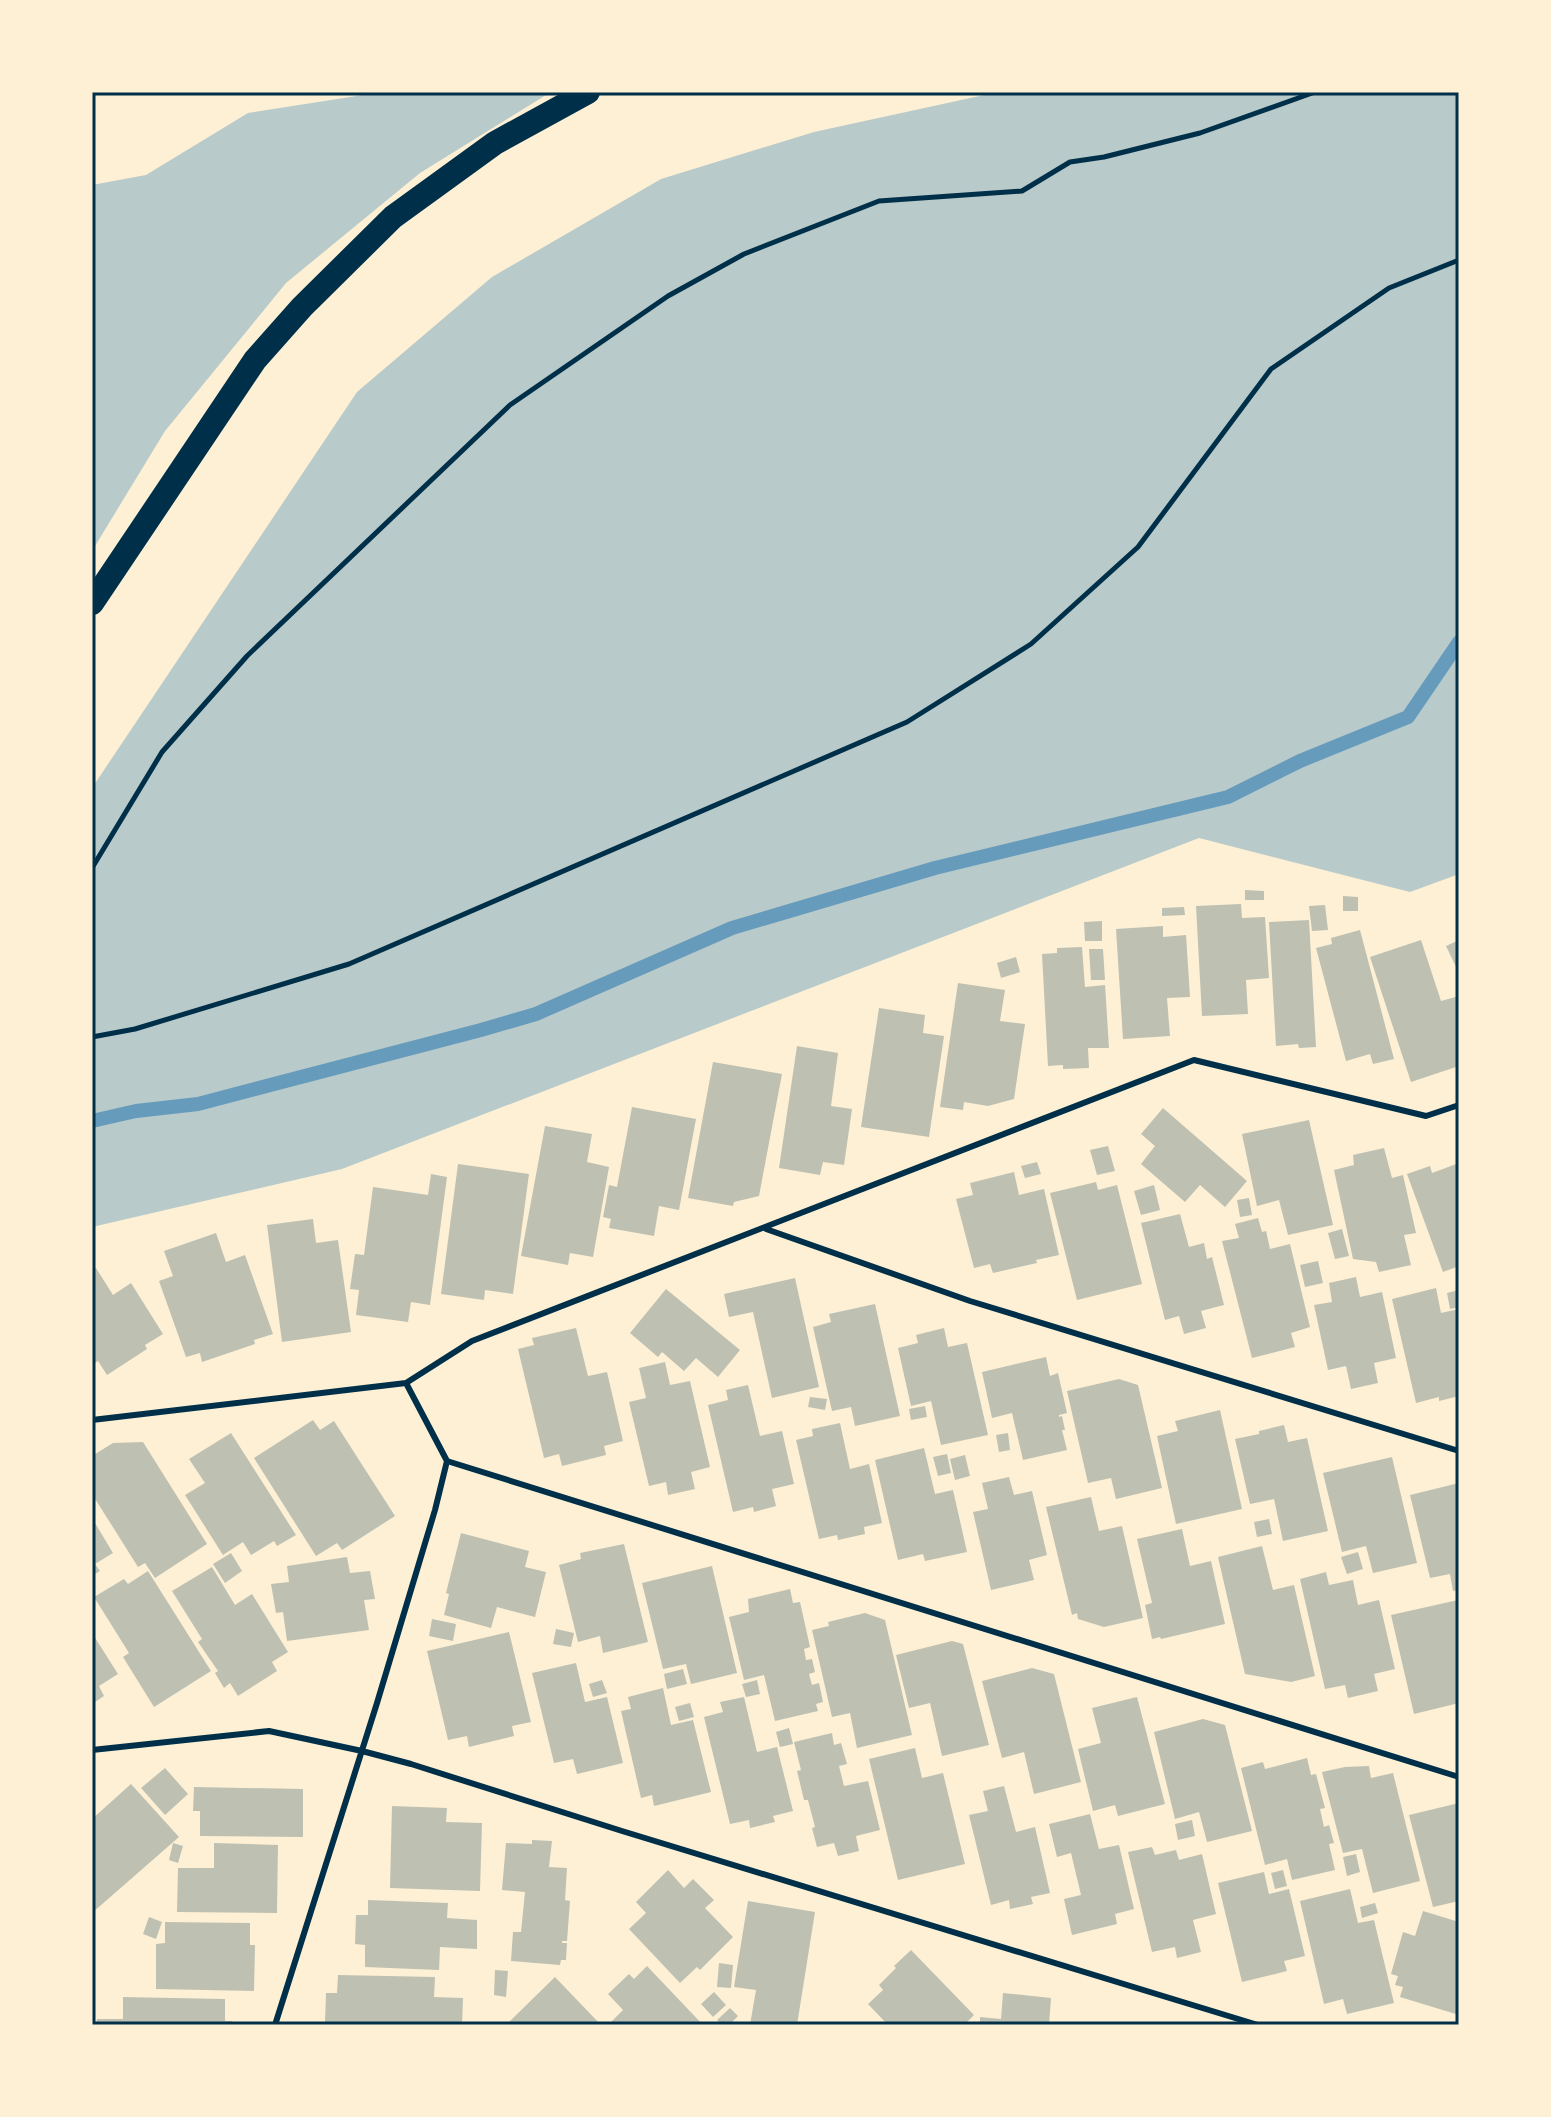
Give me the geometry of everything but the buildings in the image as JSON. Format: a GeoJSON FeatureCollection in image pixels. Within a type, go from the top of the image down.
{"type":"FeatureCollection","features":[{"type":"Feature","properties":{"kind":"highway"},"geometry":{"type":"LineString","coordinates":[[92,603],[255,360],[302,307],[393,217],[495,143],[588,92]]}},
{"type":"Feature","properties":{"kind":"lane"},"geometry":{"type":"LineString","coordinates":[[92,1420],[406,1383],[472,1341],[1194,1060],[1426,1116],[1459,1105]]}},
{"type":"Feature","properties":{"kind":"lane"},"geometry":{"type":"LineString","coordinates":[[764,1228],[970,1301],[1459,1451]]}},
{"type":"Feature","properties":{"kind":"lane"},"geometry":{"type":"LineString","coordinates":[[275,2025],[362,1751],[447,1461],[406,1383]]}},
{"type":"Feature","properties":{"kind":"lane"},"geometry":{"type":"LineString","coordinates":[[447,1461],[1459,1777]]}},
{"type":"Feature","properties":{"kind":"lane"},"geometry":{"type":"LineString","coordinates":[[92,1750],[269,1731],[362,1751],[1258,2025]]}},
{"type":"Feature","properties":{"kind":"path"},"geometry":{"type":"LineString","coordinates":[[92,868],[162,752],[247,656],[510,405],[668,296],[744,254],[879,201],[1022,191],[1070,162],[1104,157],[1200,133],[1315,92]]}},
{"type":"Feature","properties":{"kind":"path"},"geometry":{"type":"LineString","coordinates":[[92,1037],[135,1029],[349,964],[907,722],[1031,644],[1138,547],[1271,369],[1389,288],[1459,260]]}},
{"type":"Feature","properties":{"kind":"shaded area"},"geometry":{"type":"Polygon","coordinates":[[[382,92],[551,92],[420,173],[286,283],[165,431],[92,551],[92,185],[146,175],[248,113],[382,92]]]}},
{"type":"Feature","properties":{"kind":"shaded area"},"geometry":{"type":"Polygon","coordinates":[[[998,92],[1459,92],[1459,874],[1410,892],[1199,838],[342,1169],[92,1227],[92,788],[357,392],[492,277],[661,179],[814,132],[998,92]]]}},
{"type":"Feature","properties":{"kind":"waterway"},"geometry":{"type":"LineString","coordinates":[[92,1121],[136,1111],[198,1104],[481,1030],[536,1014],[732,928],[935,868],[1228,797],[1300,761],[1408,717],[1459,642]]}}]}
